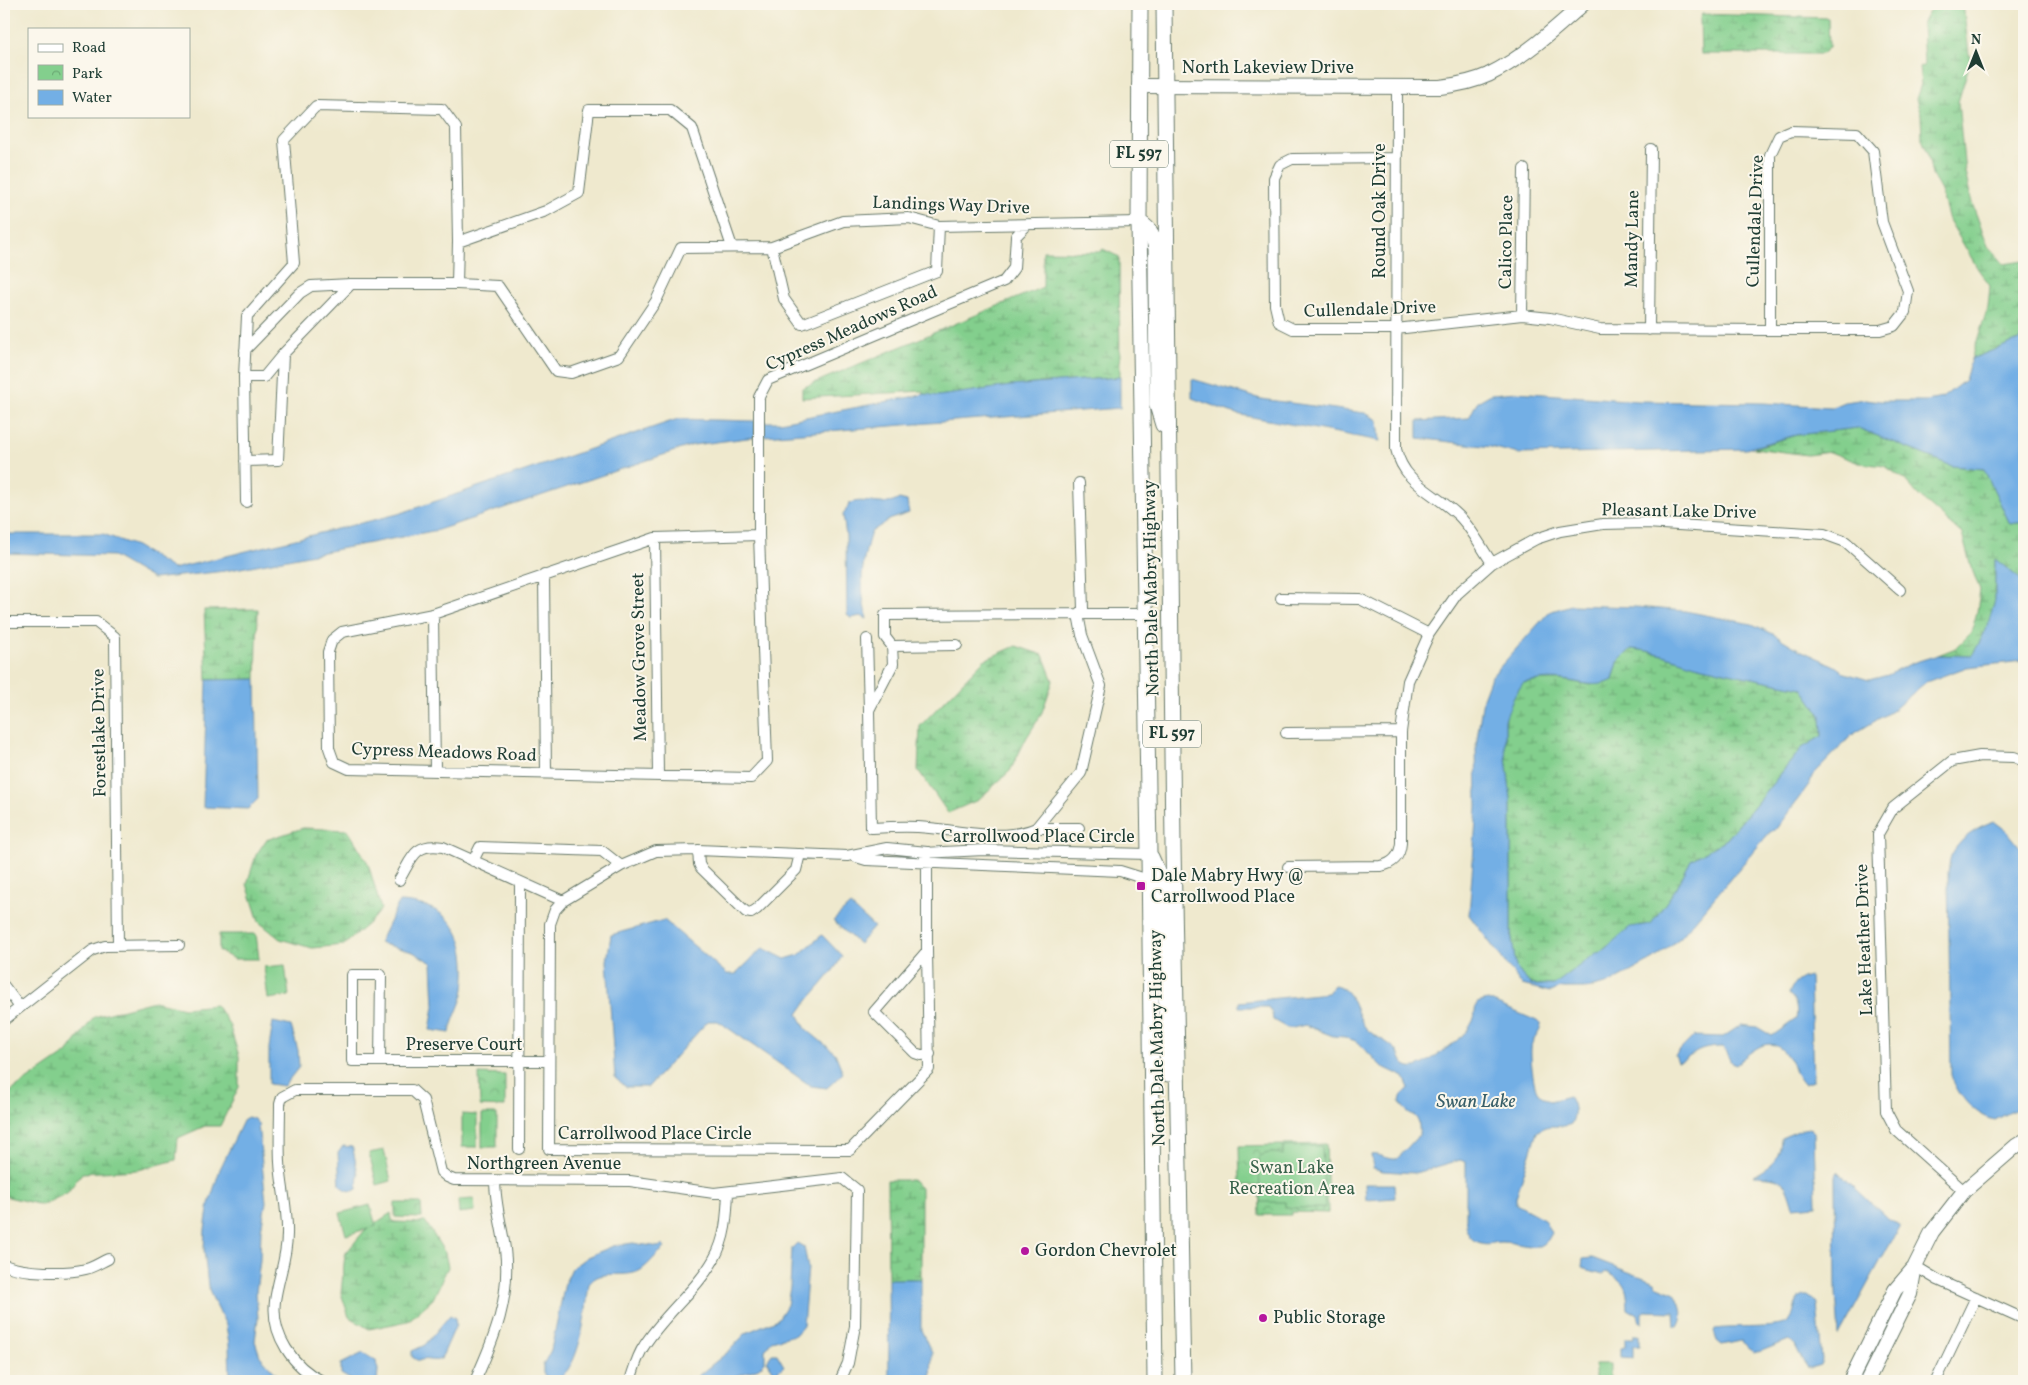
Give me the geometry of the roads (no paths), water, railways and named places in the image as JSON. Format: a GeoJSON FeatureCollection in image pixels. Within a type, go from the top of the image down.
{"type":"FeatureCollection","features":[{"type":"Feature","properties":{"kind":"main road","name":"North Dale Mabry Highway"},"geometry":{"type":"LineString","coordinates":[[1140,4],[1139,222],[1155,1381]]}},
{"type":"Feature","properties":{"kind":"main road","name":"North Dale Mabry Highway"},"geometry":{"type":"LineString","coordinates":[[1164,4],[1183,1381]]}},
{"type":"Feature","properties":{"kind":"main road"},"geometry":{"type":"LineString","coordinates":[[1139,222],[1149,228],[1153,234],[1156,249],[1157,405],[1169,442]]}},
{"type":"Feature","properties":{"kind":"main road"},"geometry":{"type":"LineString","coordinates":[[1149,854],[1161,879],[1163,893],[1168,1081],[1178,1111]]}},
{"type":"Feature","properties":{"kind":"street","name":"North Lakeview Drive"},"geometry":{"type":"LineString","coordinates":[[1139,86],[1440,87],[1462,84],[1488,75],[1544,39],[1583,4]]}},
{"type":"Feature","properties":{"kind":"street","name":"Round Oak Drive"},"geometry":{"type":"LineString","coordinates":[[1397,87],[1396,448],[1399,462],[1410,478],[1459,515],[1492,562]]}},
{"type":"Feature","properties":{"kind":"street"},"geometry":{"type":"LineString","coordinates":[[246,502],[244,377],[247,316],[294,263],[284,140],[316,106],[442,109],[456,128],[457,284]]}},
{"type":"Feature","properties":{"kind":"street"},"geometry":{"type":"LineString","coordinates":[[458,242],[546,211],[579,193],[589,110],[670,110],[692,128],[732,247]]}},
{"type":"Feature","properties":{"kind":"street","name":"Cullendale Drive"},"geometry":{"type":"LineString","coordinates":[[1396,158],[1292,159],[1280,165],[1274,178],[1275,305],[1279,322],[1293,329],[1396,329],[1522,315],[1550,318],[1600,329],[1649,330],[1770,330],[1880,330],[1894,326],[1906,312],[1908,291],[1882,222],[1873,151],[1857,133],[1791,130],[1779,136],[1770,155],[1770,330]]}},
{"type":"Feature","properties":{"kind":"street","name":"Mandy Lane"},"geometry":{"type":"LineString","coordinates":[[1649,330],[1650,149]]}},
{"type":"Feature","properties":{"kind":"street","name":"Calico Place"},"geometry":{"type":"LineString","coordinates":[[1522,315],[1524,169]]}},
{"type":"Feature","properties":{"kind":"street","name":"Landings Way Drive"},"geometry":{"type":"LineString","coordinates":[[245,350],[300,293],[311,286],[457,284],[498,286],[556,371],[571,373],[619,356],[656,301],[681,248],[772,247],[843,221],[909,218],[939,226],[1139,222]]}},
{"type":"Feature","properties":{"kind":"street","name":"Cypress Meadows Road"},"geometry":{"type":"LineString","coordinates":[[759,535],[655,538],[433,614],[342,632],[332,640],[328,652],[329,748],[334,762],[349,769],[750,778],[767,761],[759,535],[760,397],[768,380],[1004,281],[1014,268],[1016,236],[1027,225]]}},
{"type":"Feature","properties":{"kind":"street"},"geometry":{"type":"LineString","coordinates":[[772,247],[784,299],[802,324],[938,272],[939,226]]}},
{"type":"Feature","properties":{"kind":"street"},"geometry":{"type":"LineString","coordinates":[[244,377],[264,377],[283,354],[351,284]]}},
{"type":"Feature","properties":{"kind":"street"},"geometry":{"type":"LineString","coordinates":[[245,461],[278,460],[283,354]]}},
{"type":"Feature","properties":{"kind":"street"},"geometry":{"type":"LineString","coordinates":[[1078,614],[1083,609],[1079,483]]}},
{"type":"Feature","properties":{"kind":"street","name":"Pleasant Lake Drive"},"geometry":{"type":"LineString","coordinates":[[1288,867],[1380,866],[1389,864],[1396,858],[1401,843],[1401,732],[1408,681],[1429,634],[1457,594],[1492,562],[1536,539],[1560,531],[1603,524],[1646,523],[1824,534],[1846,542],[1900,590]]}},
{"type":"Feature","properties":{"kind":"street","name":"Meadow Grove Street"},"geometry":{"type":"LineString","coordinates":[[655,538],[658,775]]}},
{"type":"Feature","properties":{"kind":"street"},"geometry":{"type":"LineString","coordinates":[[544,575],[546,773]]}},
{"type":"Feature","properties":{"kind":"street"},"geometry":{"type":"LineString","coordinates":[[1282,598],[1360,599],[1429,634]]}},
{"type":"Feature","properties":{"kind":"street"},"geometry":{"type":"LineString","coordinates":[[433,614],[435,771]]}},
{"type":"Feature","properties":{"kind":"street"},"geometry":{"type":"LineString","coordinates":[[1036,828],[1081,773],[1101,686],[1082,635],[1078,614]]}},
{"type":"Feature","properties":{"kind":"street"},"geometry":{"type":"LineString","coordinates":[[869,710],[893,664],[892,646],[885,637],[885,615],[1145,614]]}},
{"type":"Feature","properties":{"kind":"street","name":"Forestlake Drive"},"geometry":{"type":"LineString","coordinates":[[4,622],[96,622],[115,637],[118,945]]}},
{"type":"Feature","properties":{"kind":"street"},"geometry":{"type":"LineString","coordinates":[[867,639],[871,828],[916,826],[984,834],[1023,833],[1036,828],[1079,828]]}},
{"type":"Feature","properties":{"kind":"street"},"geometry":{"type":"LineString","coordinates":[[892,646],[957,644]]}},
{"type":"Feature","properties":{"kind":"street"},"geometry":{"type":"LineString","coordinates":[[1286,733],[1401,732]]}},
{"type":"Feature","properties":{"kind":"street","name":"Lake Heather Drive"},"geometry":{"type":"LineString","coordinates":[[1964,1192],[1896,1130],[1886,1111],[1878,834],[1893,808],[1952,761],[1980,756],[2014,757],[2024,761]]}},
{"type":"Feature","properties":{"kind":"street"},"geometry":{"type":"LineString","coordinates":[[984,834],[984,850],[987,864]]}},
{"type":"Feature","properties":{"kind":"street"},"geometry":{"type":"LineString","coordinates":[[399,880],[417,850],[430,845],[443,847],[563,901]]}},
{"type":"Feature","properties":{"kind":"street"},"geometry":{"type":"LineString","coordinates":[[473,861],[480,847],[602,850],[621,866]]}},
{"type":"Feature","properties":{"kind":"street","name":"Carrollwood Place Circle"},"geometry":{"type":"LineString","coordinates":[[927,857],[929,1070],[850,1150],[549,1149],[550,924],[555,910],[563,901],[621,866],[656,851],[698,850],[847,856],[887,848],[927,857],[984,850],[1149,854]]}},
{"type":"Feature","properties":{"kind":"street"},"geometry":{"type":"LineString","coordinates":[[698,850],[701,868],[746,912],[751,913],[796,870],[800,854]]}},
{"type":"Feature","properties":{"kind":"street"},"geometry":{"type":"LineString","coordinates":[[1061,852],[1061,867]]}},
{"type":"Feature","properties":{"kind":"street"},"geometry":{"type":"LineString","coordinates":[[847,856],[866,860],[927,857],[987,864],[1120,871],[1149,880]]}},
{"type":"Feature","properties":{"kind":"street"},"geometry":{"type":"LineString","coordinates":[[519,1149],[520,882]]}},
{"type":"Feature","properties":{"kind":"street"},"geometry":{"type":"LineString","coordinates":[[4,1020],[19,1006],[93,950],[105,946],[118,945],[179,945]]}},
{"type":"Feature","properties":{"kind":"street"},"geometry":{"type":"LineString","coordinates":[[927,951],[874,1012],[915,1053],[921,1055],[930,1054]]}},
{"type":"Feature","properties":{"kind":"street","name":"Preserve Court"},"geometry":{"type":"LineString","coordinates":[[380,1061],[381,975],[352,975],[352,1061],[380,1061],[549,1061]]}},
{"type":"Feature","properties":{"kind":"street"},"geometry":{"type":"LineString","coordinates":[[4,986],[19,1006]]}},
{"type":"Feature","properties":{"kind":"street","name":"Northgreen Avenue"},"geometry":{"type":"LineString","coordinates":[[322,1381],[306,1378],[285,1347],[276,1325],[276,1293],[284,1265],[287,1233],[280,1162],[280,1104],[282,1097],[295,1090],[412,1090],[422,1100],[441,1172],[454,1180],[630,1181],[652,1183],[692,1192],[728,1192],[842,1178],[857,1190],[855,1326],[848,1363],[840,1381]]}},
{"type":"Feature","properties":{"kind":"street"},"geometry":{"type":"LineString","coordinates":[[1866,1381],[1910,1294],[1916,1266],[1932,1232],[1964,1192],[2016,1146],[2024,1142]]}},
{"type":"Feature","properties":{"kind":"street"},"geometry":{"type":"LineString","coordinates":[[476,1381],[495,1338],[505,1296],[505,1249],[495,1193],[495,1180]]}},
{"type":"Feature","properties":{"kind":"street"},"geometry":{"type":"LineString","coordinates":[[630,1381],[636,1361],[644,1346],[705,1273],[714,1258],[726,1224],[728,1192]]}},
{"type":"Feature","properties":{"kind":"street"},"geometry":{"type":"LineString","coordinates":[[4,1265],[15,1269],[48,1272],[86,1269],[108,1259]]}},
{"type":"Feature","properties":{"kind":"street"},"geometry":{"type":"LineString","coordinates":[[1916,1266],[1938,1280],[2024,1319]]}},
{"type":"Feature","properties":{"kind":"street"},"geometry":{"type":"LineString","coordinates":[[1850,1381],[1895,1290],[1916,1266]]}},
{"type":"Feature","properties":{"kind":"street"},"geometry":{"type":"LineString","coordinates":[[1936,1381],[1976,1297]]}},
{"type":"Feature","properties":{"kind":"water"},"geometry":{"type":"Polygon","coordinates":[[[2024,333],[2024,522],[2010,524],[1984,469],[1952,466],[1858,428],[1796,435],[1746,449],[1518,454],[1491,447],[1418,438],[1418,421],[1469,418],[1477,402],[1491,394],[1517,392],[1639,401],[1763,403],[1832,407],[1844,402],[1866,399],[1880,401],[1927,401],[1942,398],[1965,380],[1971,359],[2019,340],[2024,333]]]}},
{"type":"Feature","properties":{"kind":"water"},"geometry":{"type":"Polygon","coordinates":[[[1120,377],[1120,408],[764,436],[764,422],[780,422],[926,394],[938,396],[1010,386],[1120,377]]]}},
{"type":"Feature","properties":{"kind":"water"},"geometry":{"type":"Polygon","coordinates":[[[1192,379],[1261,399],[1365,413],[1378,420],[1380,441],[1236,414],[1192,398],[1192,379]]]}},
{"type":"Feature","properties":{"kind":"water"},"geometry":{"type":"Polygon","coordinates":[[[678,419],[755,421],[755,437],[693,445],[438,530],[225,571],[153,579],[113,556],[4,553],[4,534],[103,534],[136,546],[173,569],[398,514],[678,419]]]}},
{"type":"Feature","properties":{"kind":"water"},"geometry":{"type":"Polygon","coordinates":[[[899,499],[907,501],[909,513],[889,520],[871,532],[862,575],[867,619],[861,616],[851,618],[847,615],[846,536],[843,515],[850,503],[862,501],[888,503],[899,499]]]}},
{"type":"Feature","properties":{"kind":"water"},"geometry":{"type":"Polygon","coordinates":[[[1995,559],[2024,582],[2024,661],[1967,667],[1926,682],[1893,710],[1852,735],[1812,776],[1810,783],[1776,829],[1770,832],[1681,937],[1654,959],[1610,983],[1589,988],[1561,988],[1550,992],[1522,985],[1469,915],[1477,806],[1476,746],[1483,698],[1491,677],[1549,612],[1571,605],[1635,607],[1685,611],[1752,624],[1800,650],[1835,666],[1845,673],[1869,680],[1888,675],[1912,663],[1938,655],[1972,656],[1986,630],[1995,601],[1995,559]],[[1631,649],[1618,662],[1613,680],[1607,683],[1588,684],[1553,679],[1523,683],[1513,698],[1505,720],[1505,749],[1511,799],[1511,932],[1516,968],[1531,985],[1554,985],[1596,953],[1601,952],[1630,927],[1651,924],[1677,887],[1691,860],[1727,839],[1802,748],[1822,736],[1821,715],[1802,688],[1695,665],[1631,649]]]}},
{"type":"Feature","properties":{"kind":"water"},"geometry":{"type":"Polygon","coordinates":[[[256,679],[258,799],[248,809],[203,807],[207,680],[256,679]]]}},
{"type":"Feature","properties":{"kind":"water"},"geometry":{"type":"Polygon","coordinates":[[[1995,822],[2007,831],[2024,852],[2024,1105],[1995,1120],[1980,1114],[1968,1104],[1962,1097],[1951,1075],[1948,873],[1951,856],[1959,844],[1975,830],[1995,822]]]}},
{"type":"Feature","properties":{"kind":"water"},"geometry":{"type":"Polygon","coordinates":[[[399,902],[418,904],[433,909],[445,917],[454,927],[461,940],[464,954],[464,989],[450,1033],[430,1030],[434,1006],[432,963],[413,952],[379,943],[399,902]]]}},
{"type":"Feature","properties":{"kind":"water"},"geometry":{"type":"Polygon","coordinates":[[[850,905],[874,927],[859,944],[833,921],[850,905]]]}},
{"type":"Feature","properties":{"kind":"water"},"geometry":{"type":"Polygon","coordinates":[[[664,920],[727,974],[736,974],[763,948],[785,959],[799,955],[822,935],[842,956],[838,964],[798,1014],[806,1029],[835,1053],[843,1073],[827,1088],[811,1086],[718,1021],[708,1021],[648,1087],[626,1087],[615,1078],[607,961],[611,935],[664,920]]]}},
{"type":"Feature","properties":{"kind":"water"},"geometry":{"type":"Polygon","coordinates":[[[1810,976],[1813,1081],[1804,1084],[1785,1054],[1779,1047],[1772,1044],[1759,1047],[1736,1064],[1731,1062],[1723,1047],[1703,1049],[1678,1062],[1675,1055],[1694,1036],[1723,1037],[1741,1025],[1757,1027],[1772,1036],[1796,1019],[1796,1006],[1789,994],[1796,982],[1810,976]]]}},
{"type":"Feature","properties":{"kind":"water","name":"Swan Lake"},"geometry":{"type":"Polygon","coordinates":[[[1334,985],[1340,987],[1349,996],[1365,1027],[1397,1051],[1403,1063],[1411,1067],[1425,1063],[1462,1036],[1473,1021],[1477,1003],[1488,1000],[1537,1021],[1541,1025],[1531,1047],[1534,1082],[1537,1091],[1550,1101],[1569,1096],[1574,1110],[1571,1124],[1566,1126],[1550,1126],[1537,1132],[1516,1197],[1516,1204],[1544,1219],[1551,1233],[1544,1245],[1533,1246],[1507,1242],[1485,1244],[1472,1239],[1466,1228],[1466,1162],[1460,1160],[1415,1173],[1383,1171],[1373,1168],[1371,1155],[1397,1159],[1419,1135],[1418,1121],[1403,1108],[1400,1102],[1401,1097],[1409,1088],[1404,1077],[1381,1066],[1358,1042],[1345,1037],[1333,1036],[1305,1025],[1287,1028],[1273,1020],[1272,1013],[1268,1007],[1239,1007],[1239,1002],[1328,993],[1334,985]]]}},
{"type":"Feature","properties":{"kind":"water"},"geometry":{"type":"Polygon","coordinates":[[[273,1022],[291,1026],[298,1050],[299,1067],[284,1086],[269,1084],[269,1048],[273,1022]]]}},
{"type":"Feature","properties":{"kind":"water"},"geometry":{"type":"Polygon","coordinates":[[[248,1117],[254,1119],[258,1124],[266,1202],[261,1230],[256,1292],[258,1318],[255,1341],[260,1356],[278,1376],[278,1381],[230,1381],[229,1345],[226,1325],[208,1286],[204,1249],[209,1204],[220,1169],[244,1119],[248,1117]]]}},
{"type":"Feature","properties":{"kind":"water"},"geometry":{"type":"Polygon","coordinates":[[[1810,1128],[1814,1132],[1816,1205],[1793,1207],[1788,1190],[1781,1181],[1771,1177],[1753,1176],[1774,1162],[1779,1152],[1781,1138],[1810,1128]]]}},
{"type":"Feature","properties":{"kind":"water"},"geometry":{"type":"Polygon","coordinates":[[[343,1146],[352,1147],[353,1149],[358,1174],[357,1189],[353,1191],[345,1190],[340,1185],[338,1153],[343,1146]]]}},
{"type":"Feature","properties":{"kind":"water"},"geometry":{"type":"Polygon","coordinates":[[[1838,1172],[1886,1217],[1900,1225],[1839,1336],[1836,1292],[1835,1176],[1838,1172]]]}},
{"type":"Feature","properties":{"kind":"water"},"geometry":{"type":"Polygon","coordinates":[[[1365,1184],[1394,1184],[1395,1198],[1366,1200],[1365,1184]]]}},
{"type":"Feature","properties":{"kind":"water"},"geometry":{"type":"Polygon","coordinates":[[[633,1243],[659,1247],[662,1244],[665,1248],[641,1270],[634,1273],[600,1276],[589,1284],[580,1342],[574,1357],[567,1370],[558,1378],[547,1380],[543,1372],[543,1365],[551,1350],[565,1283],[572,1268],[587,1257],[613,1246],[633,1243]]]}},
{"type":"Feature","properties":{"kind":"water"},"geometry":{"type":"Polygon","coordinates":[[[797,1243],[804,1247],[808,1267],[803,1326],[795,1335],[771,1341],[765,1350],[765,1362],[759,1368],[723,1381],[694,1379],[729,1351],[746,1333],[778,1319],[787,1305],[792,1248],[797,1243]]]}},
{"type":"Feature","properties":{"kind":"water"},"geometry":{"type":"Polygon","coordinates":[[[1592,1258],[1655,1282],[1656,1285],[1675,1293],[1681,1310],[1678,1326],[1675,1326],[1674,1312],[1645,1311],[1642,1313],[1642,1323],[1640,1322],[1638,1315],[1628,1309],[1625,1287],[1619,1279],[1607,1272],[1603,1274],[1582,1268],[1583,1259],[1592,1258]]]}},
{"type":"Feature","properties":{"kind":"water"},"geometry":{"type":"Polygon","coordinates":[[[888,1279],[921,1279],[921,1330],[932,1353],[931,1381],[889,1381],[888,1279]]]}},
{"type":"Feature","properties":{"kind":"water"},"geometry":{"type":"Polygon","coordinates":[[[1804,1296],[1808,1296],[1817,1303],[1822,1360],[1820,1365],[1810,1368],[1806,1367],[1794,1343],[1789,1340],[1759,1352],[1755,1352],[1741,1341],[1722,1345],[1717,1341],[1714,1332],[1716,1329],[1764,1327],[1788,1322],[1791,1319],[1797,1301],[1804,1296]]]}},
{"type":"Feature","properties":{"kind":"water"},"geometry":{"type":"Polygon","coordinates":[[[450,1315],[455,1318],[456,1325],[441,1359],[419,1361],[412,1357],[412,1351],[425,1345],[450,1315]]]}},
{"type":"Feature","properties":{"kind":"water"},"geometry":{"type":"Polygon","coordinates":[[[1634,1335],[1639,1335],[1639,1346],[1633,1346],[1633,1358],[1621,1357],[1621,1348],[1625,1347],[1625,1338],[1634,1338],[1634,1335]]]}},
{"type":"Feature","properties":{"kind":"water"},"geometry":{"type":"Polygon","coordinates":[[[363,1353],[376,1361],[378,1370],[377,1381],[353,1381],[341,1374],[341,1364],[363,1353]]]}},
{"type":"Feature","properties":{"kind":"water"},"geometry":{"type":"Polygon","coordinates":[[[772,1354],[777,1354],[784,1366],[775,1373],[767,1361],[772,1354]]]}},
{"type":"Feature","properties":{"kind":"place","name":"Dale Mabry Hwy @ Carrollwood Place"},"geometry":{"type":"Point","coordinates":[1141,886]}},
{"type":"Feature","properties":{"kind":"place","name":"Gordon Chevrolet"},"geometry":{"type":"Point","coordinates":[1025,1251]}},
{"type":"Feature","properties":{"kind":"place","name":"Public Storage"},"geometry":{"type":"Point","coordinates":[1263,1318]}},
{"type":"Feature","properties":{"kind":"park label","name":"Swan Lake Recreation Area"},"geometry":{"type":"Point","coordinates":[1292,1178]}}]}
